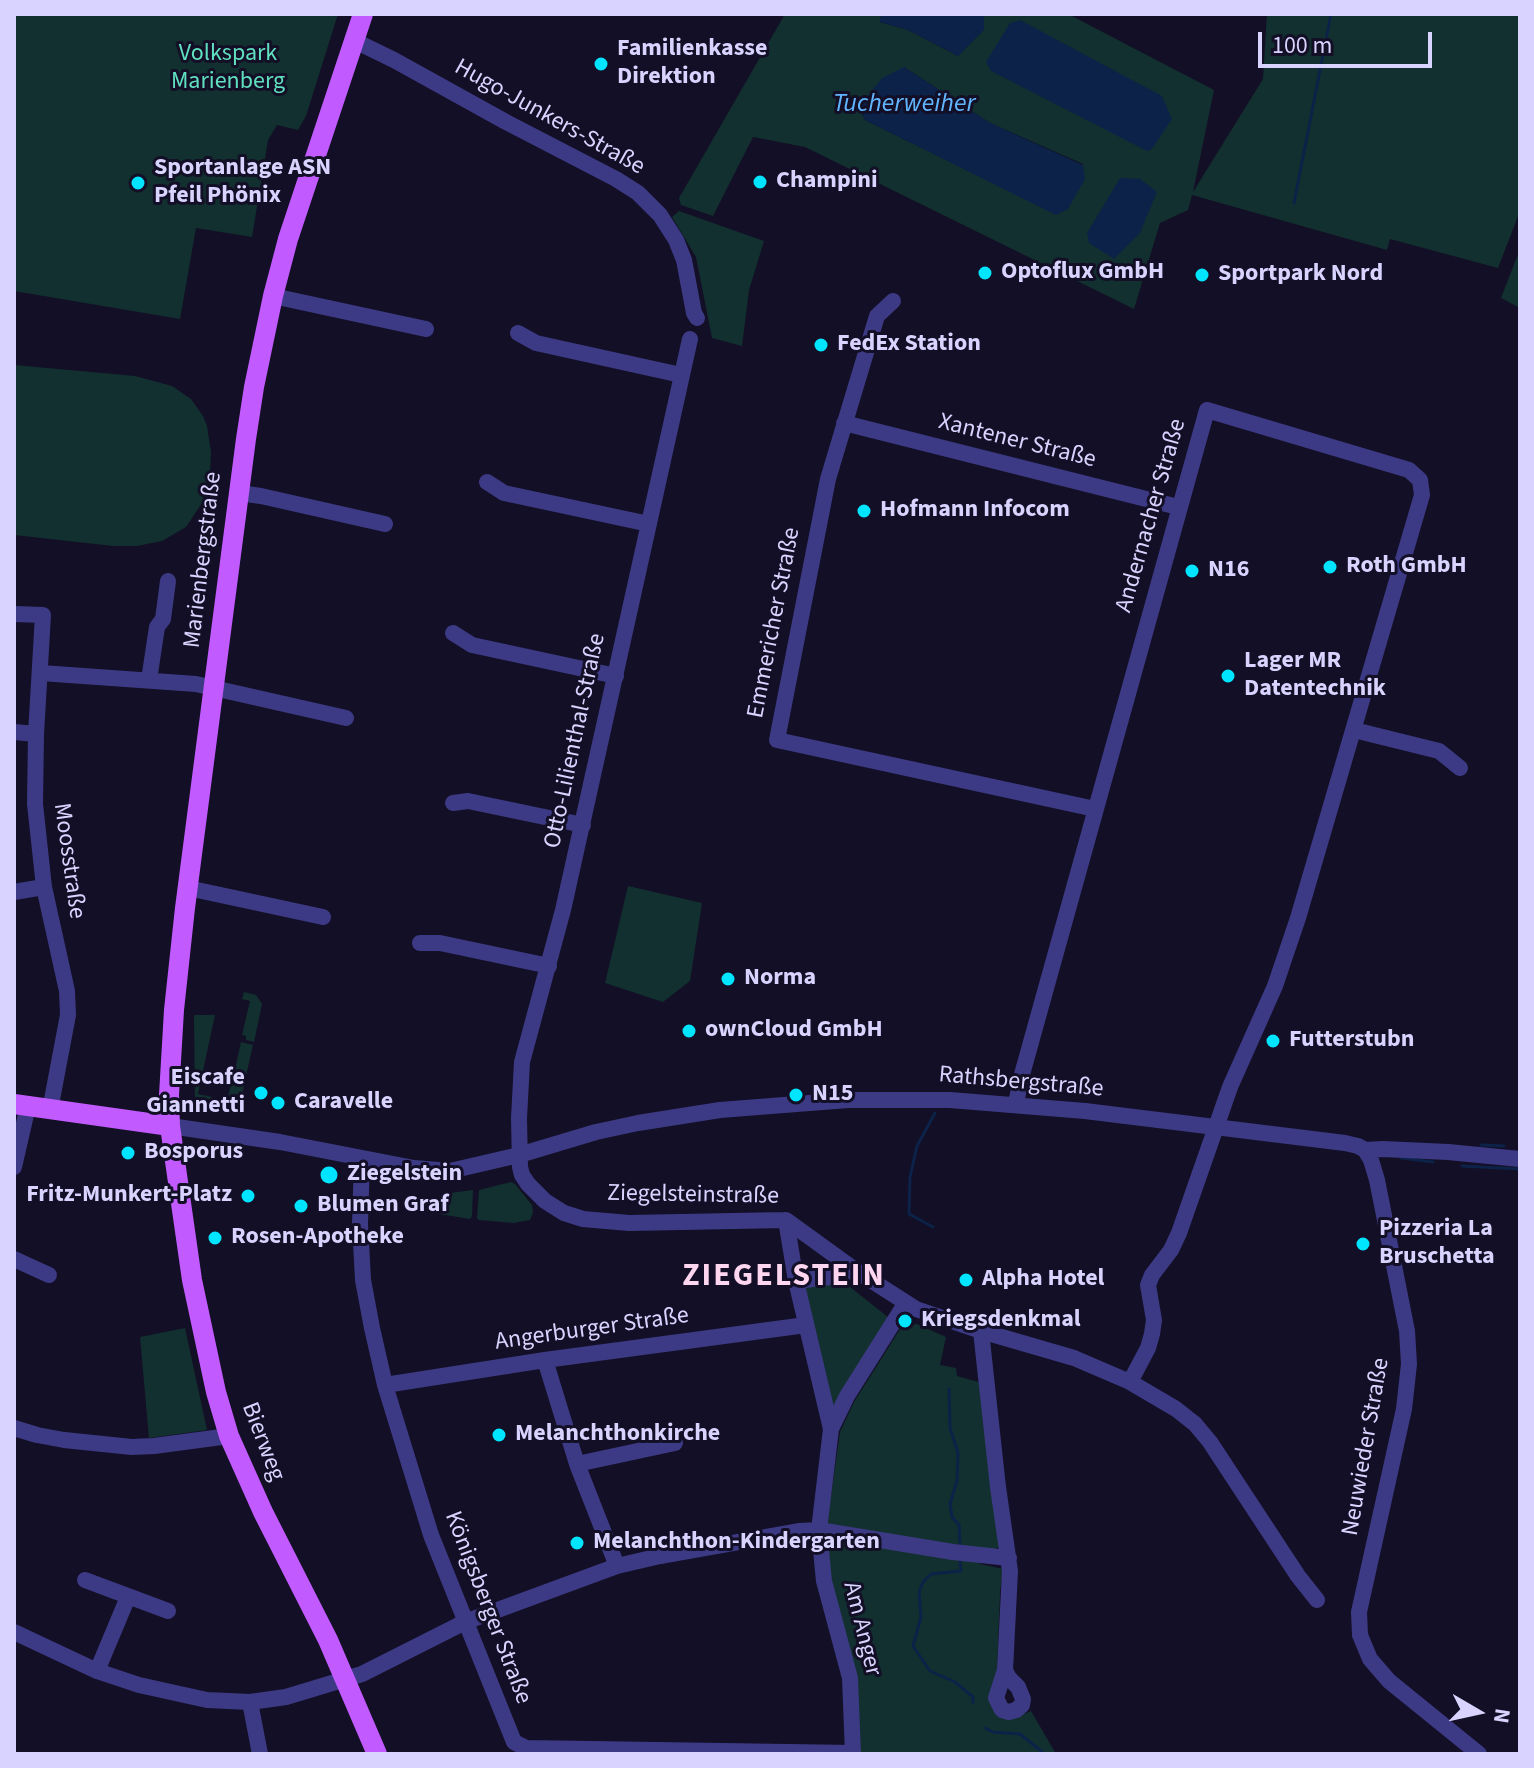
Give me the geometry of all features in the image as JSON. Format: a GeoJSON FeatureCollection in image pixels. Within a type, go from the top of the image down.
{"type":"FeatureCollection","features":[{"type":"Feature","properties":{"kind":"main road","name":"Marienbergstraße"},"geometry":{"type":"LineString","coordinates":[[170,1126],[171,1037],[250,413],[273,296],[288,239],[363,14]]}},
{"type":"Feature","properties":{"kind":"main road"},"geometry":{"type":"LineString","coordinates":[[21,1105],[170,1126]]}},
{"type":"Feature","properties":{"kind":"main road","name":"Bierweg"},"geometry":{"type":"LineString","coordinates":[[170,1126],[193,1289],[229,1436],[263,1512],[328,1640],[377,1754]]}},
{"type":"Feature","properties":{"kind":"street","name":"Hugo-Junkers-Straße"},"geometry":{"type":"LineString","coordinates":[[355,41],[638,193],[660,215],[676,240],[684,260],[697,318]]}},
{"type":"Feature","properties":{"kind":"street"},"geometry":{"type":"LineString","coordinates":[[273,296],[426,329]]}},
{"type":"Feature","properties":{"kind":"street","name":"Emmericher Straße"},"geometry":{"type":"LineString","coordinates":[[893,301],[877,316],[828,479],[777,740],[1095,809]]}},
{"type":"Feature","properties":{"kind":"street"},"geometry":{"type":"LineString","coordinates":[[518,333],[536,343],[681,375]]}},
{"type":"Feature","properties":{"kind":"street","name":"Otto-Lilienthal-Straße"},"geometry":{"type":"LineString","coordinates":[[519,1155],[522,1062],[583,825],[690,339]]}},
{"type":"Feature","properties":{"kind":"street","name":"Andernacher Straße"},"geometry":{"type":"LineString","coordinates":[[1016,1104],[1207,410],[1409,470],[1420,480],[1422,495],[1286,954],[1230,1087],[1179,1233],[1148,1285],[1154,1320],[1152,1334],[1130,1382]]}},
{"type":"Feature","properties":{"kind":"street","name":"Xantener Straße"},"geometry":{"type":"LineString","coordinates":[[844,423],[1178,507]]}},
{"type":"Feature","properties":{"kind":"street"},"geometry":{"type":"LineString","coordinates":[[487,482],[504,493],[649,524]]}},
{"type":"Feature","properties":{"kind":"street"},"geometry":{"type":"LineString","coordinates":[[239,493],[385,524]]}},
{"type":"Feature","properties":{"kind":"street"},"geometry":{"type":"LineString","coordinates":[[149,680],[168,581]]}},
{"type":"Feature","properties":{"kind":"street","name":"Moosstraße"},"geometry":{"type":"LineString","coordinates":[[14,614],[43,615],[35,804],[44,887],[67,991],[68,1015],[50,1110]]}},
{"type":"Feature","properties":{"kind":"street"},"geometry":{"type":"LineString","coordinates":[[453,633],[472,645],[616,676]]}},
{"type":"Feature","properties":{"kind":"street"},"geometry":{"type":"LineString","coordinates":[[41,673],[196,684],[346,718]]}},
{"type":"Feature","properties":{"kind":"street"},"geometry":{"type":"LineString","coordinates":[[1354,730],[1439,751],[1460,768]]}},
{"type":"Feature","properties":{"kind":"street"},"geometry":{"type":"LineString","coordinates":[[14,732],[36,734]]}},
{"type":"Feature","properties":{"kind":"street"},"geometry":{"type":"LineString","coordinates":[[453,803],[468,801],[583,825]]}},
{"type":"Feature","properties":{"kind":"street"},"geometry":{"type":"LineString","coordinates":[[14,892],[44,887]]}},
{"type":"Feature","properties":{"kind":"street"},"geometry":{"type":"LineString","coordinates":[[188,888],[323,917]]}},
{"type":"Feature","properties":{"kind":"street"},"geometry":{"type":"LineString","coordinates":[[420,943],[440,943],[549,966]]}},
{"type":"Feature","properties":{"kind":"street","name":"Rathsbergstraße"},"geometry":{"type":"LineString","coordinates":[[519,1155],[638,1123],[746,1107],[879,1099],[1016,1104],[1345,1143],[1365,1150],[1409,1150],[1520,1159]]}},
{"type":"Feature","properties":{"kind":"street"},"geometry":{"type":"LineString","coordinates":[[14,1167],[21,1105]]}},
{"type":"Feature","properties":{"kind":"street"},"geometry":{"type":"LineString","coordinates":[[170,1126],[240,1135],[414,1168],[450,1171],[519,1155]]}},
{"type":"Feature","properties":{"kind":"street","name":"Neuwieder Straße"},"geometry":{"type":"LineString","coordinates":[[1365,1150],[1377,1180],[1407,1331],[1409,1364],[1404,1409],[1359,1612],[1360,1635],[1370,1659],[1389,1681],[1479,1754]]}},
{"type":"Feature","properties":{"kind":"street","name":"Ziegelsteinstraße"},"geometry":{"type":"LineString","coordinates":[[519,1155],[520,1167],[528,1184],[545,1201],[575,1217],[629,1223],[786,1220],[905,1304],[981,1331],[1074,1358],[1130,1382],[1195,1424],[1317,1600]]}},
{"type":"Feature","properties":{"kind":"street","name":"Königsberger Straße"},"geometry":{"type":"LineString","coordinates":[[362,1159],[360,1224],[363,1280],[385,1385],[431,1535],[514,1742],[526,1748],[853,1754]]}},
{"type":"Feature","properties":{"kind":"street","name":"Am Anger"},"geometry":{"type":"LineString","coordinates":[[786,1220],[796,1281],[831,1429],[819,1530],[824,1581],[850,1678],[853,1754]]}},
{"type":"Feature","properties":{"kind":"street"},"geometry":{"type":"LineString","coordinates":[[14,1259],[49,1275]]}},
{"type":"Feature","properties":{"kind":"street"},"geometry":{"type":"LineString","coordinates":[[796,1281],[839,1276],[855,1270]]}},
{"type":"Feature","properties":{"kind":"street"},"geometry":{"type":"LineString","coordinates":[[831,1429],[847,1396],[905,1304]]}},
{"type":"Feature","properties":{"kind":"street","name":"Angerburger Straße"},"geometry":{"type":"LineString","coordinates":[[385,1385],[806,1325]]}},
{"type":"Feature","properties":{"kind":"street"},"geometry":{"type":"LineString","coordinates":[[981,1331],[1009,1558],[1005,1670]]}},
{"type":"Feature","properties":{"kind":"street"},"geometry":{"type":"LineString","coordinates":[[545,1360],[577,1464],[617,1566]]}},
{"type":"Feature","properties":{"kind":"street"},"geometry":{"type":"LineString","coordinates":[[14,1428],[64,1440],[132,1447],[229,1436]]}},
{"type":"Feature","properties":{"kind":"street"},"geometry":{"type":"LineString","coordinates":[[577,1464],[675,1443]]}},
{"type":"Feature","properties":{"kind":"street"},"geometry":{"type":"LineString","coordinates":[[14,1632],[97,1671],[139,1685],[207,1700],[250,1702],[286,1697],[346,1679],[375,1668],[465,1622],[617,1566],[660,1556],[819,1530],[1009,1558]]}},
{"type":"Feature","properties":{"kind":"street"},"geometry":{"type":"LineString","coordinates":[[85,1580],[168,1611]]}},
{"type":"Feature","properties":{"kind":"street"},"geometry":{"type":"LineString","coordinates":[[97,1671],[128,1597]]}},
{"type":"Feature","properties":{"kind":"street"},"geometry":{"type":"LineString","coordinates":[[250,1702],[260,1754]]}},
{"type":"Feature","properties":{"kind":"green space","name":"Volkspark Marienberg"},"geometry":{"type":"Polygon","coordinates":[[[14,14],[338,14],[306,116],[298,130],[277,125],[268,140],[252,237],[196,228],[180,319],[14,291],[14,14]]]}},
{"type":"Feature","properties":{"kind":"green space"},"geometry":{"type":"Polygon","coordinates":[[[785,14],[883,14],[880,22],[908,30],[958,56],[983,30],[984,14],[1068,14],[1214,90],[1193,192],[1263,79],[1267,14],[1520,14],[1520,211],[1498,268],[1390,239],[1387,250],[1192,195],[1188,210],[1160,223],[1134,309],[805,147],[753,137],[713,216],[681,205],[679,198],[785,14]],[[904,67],[859,108],[865,120],[1056,214],[1083,164],[990,123],[904,67]]]}},
{"type":"Feature","properties":{"kind":"green space"},"geometry":{"type":"Polygon","coordinates":[[[679,211],[764,241],[749,290],[742,346],[712,338],[696,257],[672,217],[679,211]]]}},
{"type":"Feature","properties":{"kind":"green space"},"geometry":{"type":"Polygon","coordinates":[[[1520,249],[1520,308],[1501,298],[1520,249]]]}},
{"type":"Feature","properties":{"kind":"green space"},"geometry":{"type":"Polygon","coordinates":[[[14,365],[135,376],[172,386],[191,399],[207,426],[211,452],[210,475],[202,503],[186,527],[162,541],[137,546],[14,535],[14,365]]]}},
{"type":"Feature","properties":{"kind":"green space"},"geometry":{"type":"Polygon","coordinates":[[[628,886],[702,903],[690,981],[663,1002],[605,983],[628,886]]]}},
{"type":"Feature","properties":{"kind":"green space"},"geometry":{"type":"Polygon","coordinates":[[[244,992],[256,995],[262,1004],[254,1042],[242,1035],[250,1001],[242,999],[244,992]]]}},
{"type":"Feature","properties":{"kind":"green space"},"geometry":{"type":"Polygon","coordinates":[[[194,1015],[215,1015],[198,1094],[227,1100],[233,1077],[245,1080],[240,1108],[195,1108],[194,1015]]]}},
{"type":"Feature","properties":{"kind":"green space"},"geometry":{"type":"Polygon","coordinates":[[[241,1042],[253,1045],[246,1076],[234,1074],[241,1042]]]}},
{"type":"Feature","properties":{"kind":"green space"},"geometry":{"type":"Polygon","coordinates":[[[511,1182],[532,1205],[530,1220],[514,1223],[479,1220],[479,1190],[511,1182]]]}},
{"type":"Feature","properties":{"kind":"green space"},"geometry":{"type":"Polygon","coordinates":[[[473,1190],[470,1219],[421,1211],[442,1194],[473,1190]]]}},
{"type":"Feature","properties":{"kind":"green space"},"geometry":{"type":"Polygon","coordinates":[[[840,1279],[888,1317],[832,1412],[803,1283],[840,1279]]]}},
{"type":"Feature","properties":{"kind":"green space"},"geometry":{"type":"Polygon","coordinates":[[[917,1324],[946,1337],[940,1365],[956,1368],[957,1376],[982,1383],[999,1547],[992,1550],[832,1528],[827,1523],[840,1432],[854,1402],[902,1326],[917,1324]]]}},
{"type":"Feature","properties":{"kind":"green space"},"geometry":{"type":"Polygon","coordinates":[[[185,1328],[207,1430],[149,1438],[140,1337],[185,1328]]]}},
{"type":"Feature","properties":{"kind":"green space"},"geometry":{"type":"Polygon","coordinates":[[[827,1536],[977,1561],[1003,1569],[997,1672],[992,1697],[996,1716],[1011,1719],[1031,1711],[1056,1754],[858,1754],[834,1606],[827,1536]]]}},
{"type":"Feature","properties":{"kind":"water","name":"Tucherweiher"},"geometry":{"type":"Polygon","coordinates":[[[883,14],[984,14],[984,30],[958,56],[908,30],[880,22],[883,14]]]}},
{"type":"Feature","properties":{"kind":"water","name":"Tucherweiher"},"geometry":{"type":"Polygon","coordinates":[[[1020,20],[1162,96],[1172,119],[1152,149],[1147,151],[991,71],[986,62],[1010,23],[1020,20]]]}},
{"type":"Feature","properties":{"kind":"water","name":"Tucherweiher"},"geometry":{"type":"Polygon","coordinates":[[[904,67],[990,123],[1083,165],[1085,179],[1068,209],[1056,215],[865,120],[859,107],[882,78],[904,67]]]}},
{"type":"Feature","properties":{"kind":"water"},"geometry":{"type":"Polygon","coordinates":[[[1120,178],[1140,179],[1157,192],[1140,233],[1114,259],[1089,243],[1087,233],[1120,178]]]}},
{"type":"Feature","properties":{"kind":"waterway"},"geometry":{"type":"LineString","coordinates":[[1294,203],[1331,14]]}},
{"type":"Feature","properties":{"kind":"waterway"},"geometry":{"type":"LineString","coordinates":[[933,1227],[909,1214],[910,1177],[917,1146],[935,1113]]}},
{"type":"Feature","properties":{"kind":"waterway"},"geometry":{"type":"LineString","coordinates":[[1481,1145],[1504,1146]]}},
{"type":"Feature","properties":{"kind":"waterway"},"geometry":{"type":"LineString","coordinates":[[1401,1158],[1433,1162]]}},
{"type":"Feature","properties":{"kind":"waterway"},"geometry":{"type":"LineString","coordinates":[[1462,1166],[1520,1169]]}},
{"type":"Feature","properties":{"kind":"waterway"},"geometry":{"type":"LineString","coordinates":[[949,1389],[950,1428],[958,1453],[957,1481],[950,1504],[952,1517],[959,1525],[960,1544]]}},
{"type":"Feature","properties":{"kind":"waterway"},"geometry":{"type":"LineString","coordinates":[[960,1562],[961,1571],[931,1574],[923,1582],[919,1592],[921,1617],[913,1646],[930,1671],[955,1682],[973,1697],[973,1703]]}},
{"type":"Feature","properties":{"kind":"waterway"},"geometry":{"type":"LineString","coordinates":[[985,1728],[993,1732],[1020,1734],[1045,1754]]}},
{"type":"Feature","properties":{"kind":"place","name":"Familienkasse Direktion"},"geometry":{"type":"Point","coordinates":[601,64]}},
{"type":"Feature","properties":{"kind":"place","name":"Champini"},"geometry":{"type":"Point","coordinates":[760,182]}},
{"type":"Feature","properties":{"kind":"place","name":"Sportanlage ASN Pfeil Phönix"},"geometry":{"type":"Point","coordinates":[138,183]}},
{"type":"Feature","properties":{"kind":"place","name":"Optoflux GmbH"},"geometry":{"type":"Point","coordinates":[985,273]}},
{"type":"Feature","properties":{"kind":"place","name":"Sportpark Nord"},"geometry":{"type":"Point","coordinates":[1202,275]}},
{"type":"Feature","properties":{"kind":"place","name":"FedEx Station"},"geometry":{"type":"Point","coordinates":[821,345]}},
{"type":"Feature","properties":{"kind":"place","name":"Hofmann Infocom"},"geometry":{"type":"Point","coordinates":[864,511]}},
{"type":"Feature","properties":{"kind":"place","name":"Roth GmbH"},"geometry":{"type":"Point","coordinates":[1330,567]}},
{"type":"Feature","properties":{"kind":"place","name":"N16"},"geometry":{"type":"Point","coordinates":[1192,571]}},
{"type":"Feature","properties":{"kind":"place","name":"Lager MR Datentechnik"},"geometry":{"type":"Point","coordinates":[1228,676]}},
{"type":"Feature","properties":{"kind":"place","name":"Norma"},"geometry":{"type":"Point","coordinates":[728,979]}},
{"type":"Feature","properties":{"kind":"place","name":"ownCloud GmbH"},"geometry":{"type":"Point","coordinates":[689,1031]}},
{"type":"Feature","properties":{"kind":"place","name":"Futterstubn"},"geometry":{"type":"Point","coordinates":[1273,1041]}},
{"type":"Feature","properties":{"kind":"place","name":"Eiscafe Giannetti"},"geometry":{"type":"Point","coordinates":[261,1093]}},
{"type":"Feature","properties":{"kind":"place","name":"N15"},"geometry":{"type":"Point","coordinates":[796,1095]}},
{"type":"Feature","properties":{"kind":"place","name":"Caravelle"},"geometry":{"type":"Point","coordinates":[278,1103]}},
{"type":"Feature","properties":{"kind":"place","name":"Bosporus"},"geometry":{"type":"Point","coordinates":[128,1153]}},
{"type":"Feature","properties":{"kind":"place","name":"Ziegelstein"},"geometry":{"type":"Point","coordinates":[329,1175]}},
{"type":"Feature","properties":{"kind":"place","name":"Fritz-Munkert-Platz"},"geometry":{"type":"Point","coordinates":[248,1196]}},
{"type":"Feature","properties":{"kind":"place","name":"Blumen Graf"},"geometry":{"type":"Point","coordinates":[301,1206]}},
{"type":"Feature","properties":{"kind":"place","name":"Rosen-Apotheke"},"geometry":{"type":"Point","coordinates":[215,1238]}},
{"type":"Feature","properties":{"kind":"place","name":"Pizzeria La Bruschetta"},"geometry":{"type":"Point","coordinates":[1363,1244]}},
{"type":"Feature","properties":{"kind":"place","name":"Alpha Hotel"},"geometry":{"type":"Point","coordinates":[966,1280]}},
{"type":"Feature","properties":{"kind":"place","name":"Kriegsdenkmal"},"geometry":{"type":"Point","coordinates":[905,1321]}},
{"type":"Feature","properties":{"kind":"place","name":"Melanchthonkirche"},"geometry":{"type":"Point","coordinates":[499,1435]}},
{"type":"Feature","properties":{"kind":"place","name":"Melanchthon-Kindergarten"},"geometry":{"type":"Point","coordinates":[577,1543]}},
{"type":"Feature","properties":{"kind":"district","name":"ZIEGELSTEIN"},"geometry":{"type":"Point","coordinates":[784,1278]}}]}
